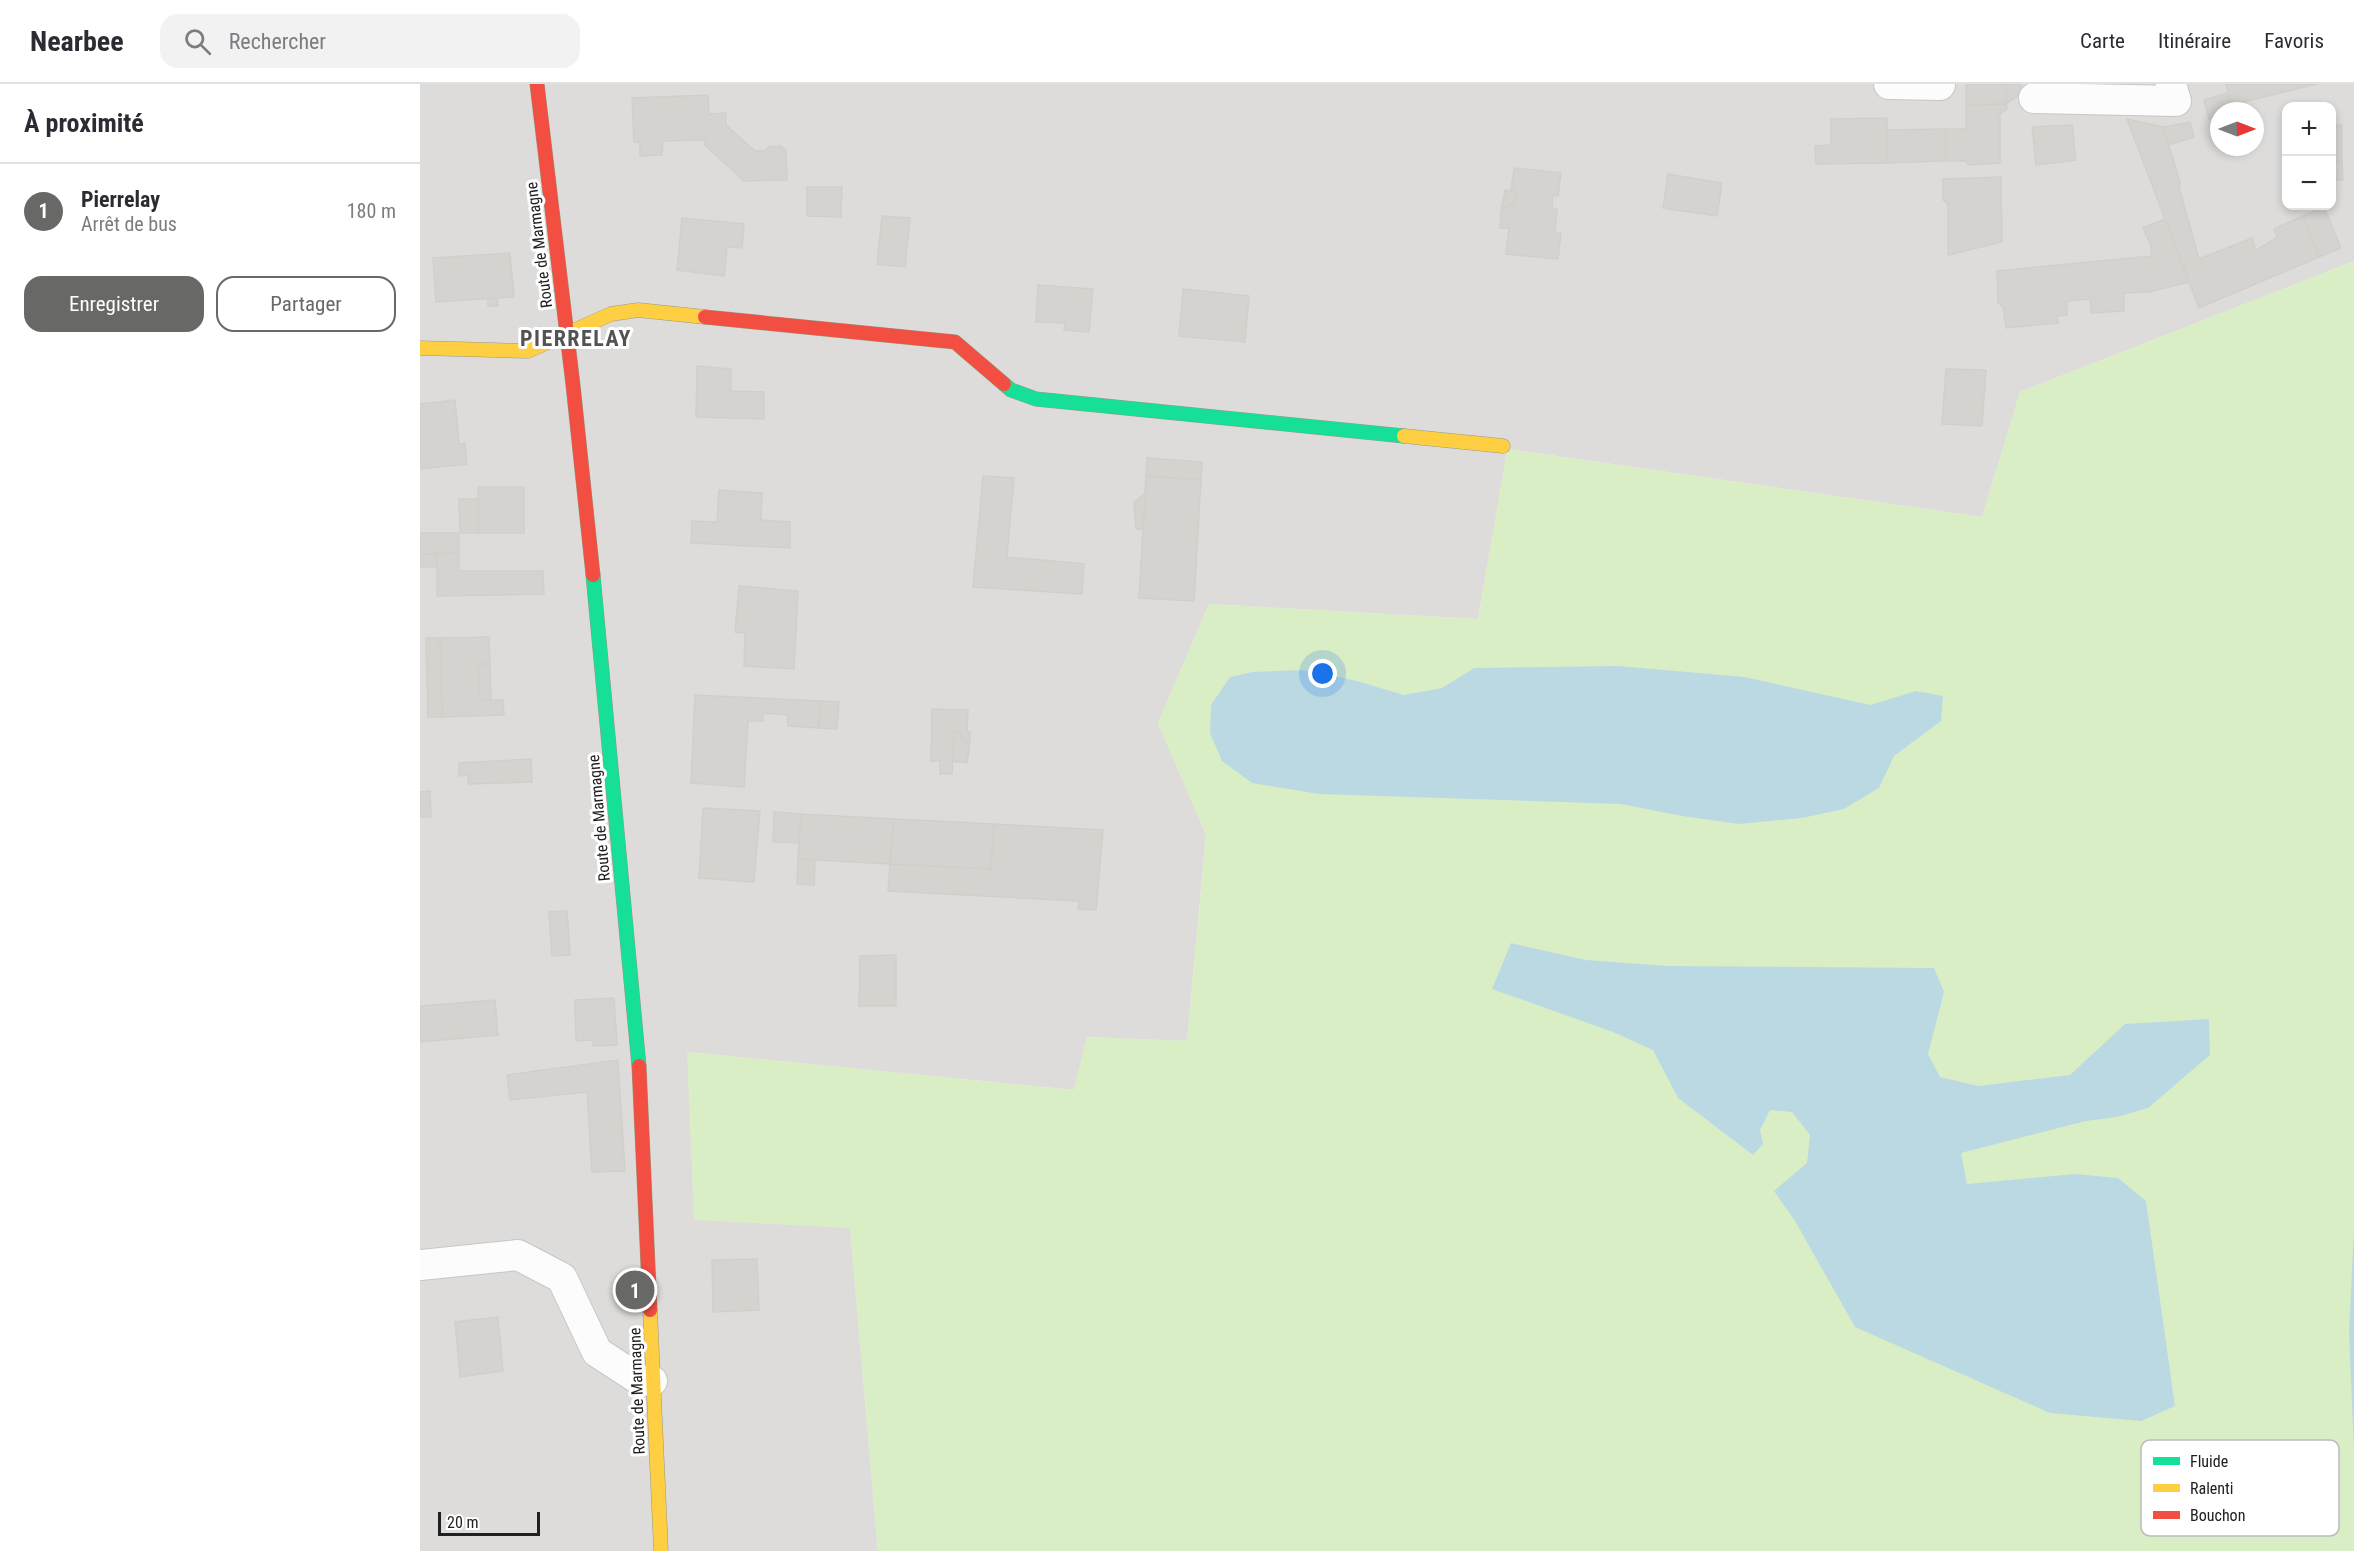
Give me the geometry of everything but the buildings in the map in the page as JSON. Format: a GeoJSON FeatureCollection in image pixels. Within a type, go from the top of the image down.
{"type":"FeatureCollection","features":[{"type":"Feature","properties":{"kind":"main road","name":"Route de Marmagne"},"geometry":{"type":"LineString","coordinates":[[537,84],[603,676],[640,1080],[653,1349],[652,1381],[662,1551]]}},
{"type":"Feature","properties":{"kind":"main road"},"geometry":{"type":"LineString","coordinates":[[420,348],[528,351],[611,314],[638,309],[955,342],[1011,390],[1036,399],[1503,446]]}},
{"type":"Feature","properties":{"kind":"street"},"geometry":{"type":"LineString","coordinates":[[1889,84],[1940,85]]}},
{"type":"Feature","properties":{"kind":"street"},"geometry":{"type":"LineString","coordinates":[[2034,98],[2176,101],[2171,84]]}},
{"type":"Feature","properties":{"kind":"street"},"geometry":{"type":"LineString","coordinates":[[420,1265],[518,1255],[562,1278],[597,1352],[640,1380],[652,1381]]}},
{"type":"Feature","properties":{"kind":"shaded area"},"geometry":{"type":"Polygon","coordinates":[[[420,84],[2354,84],[2354,261],[2020,392],[1982,517],[1508,449],[1478,619],[1209,604],[1158,723],[1206,835],[1187,1041],[1087,1037],[1074,1090],[688,1052],[694,1219],[850,1227],[878,1551],[420,1551],[420,84]]]}},
{"type":"Feature","properties":{"kind":"green space"},"geometry":{"type":"Polygon","coordinates":[[[2354,261],[2354,1551],[878,1551],[850,1228],[694,1220],[687,1052],[1074,1090],[1087,1037],[1187,1041],[1206,835],[1158,723],[1209,604],[1478,619],[1507,449],[1982,517],[2020,392],[2354,261]]]}},
{"type":"Feature","properties":{"kind":"water"},"geometry":{"type":"Polygon","coordinates":[[[1618,666],[1745,677],[1870,705],[1916,691],[1943,696],[1941,721],[1894,756],[1879,788],[1844,809],[1802,818],[1739,824],[1621,804],[1319,794],[1252,783],[1222,761],[1210,733],[1211,705],[1230,677],[1252,672],[1303,670],[1357,681],[1404,695],[1442,688],[1474,668],[1618,666]]]}},
{"type":"Feature","properties":{"kind":"water"},"geometry":{"type":"Polygon","coordinates":[[[1511,943],[1586,960],[1668,966],[1934,968],[1944,992],[1928,1054],[1940,1077],[1978,1086],[2070,1075],[2125,1024],[2209,1019],[2210,1055],[2148,1108],[2117,1117],[2086,1121],[1961,1153],[1967,1184],[2075,1174],[2118,1178],[2146,1201],[2175,1406],[2141,1421],[2050,1413],[1855,1327],[1795,1221],[1774,1191],[1807,1163],[1810,1135],[1792,1112],[1770,1110],[1760,1130],[1763,1144],[1753,1155],[1678,1098],[1653,1050],[1613,1032],[1492,989],[1511,943]]]}},
{"type":"Feature","properties":{"kind":"water"},"geometry":{"type":"Polygon","coordinates":[[[2354,1228],[2354,1452],[2349,1333],[2354,1228]]]}},
{"type":"Feature","properties":{"kind":"traffic: fast"},"geometry":{"type":"LineString","coordinates":[[1004,384],[1011,390],[1036,399],[1404,436]]}},
{"type":"Feature","properties":{"kind":"traffic: fast"},"geometry":{"type":"LineString","coordinates":[[593,575],[639,1066]]}},
{"type":"Feature","properties":{"kind":"traffic: slow"},"geometry":{"type":"LineString","coordinates":[[420,348],[528,351],[611,314],[638,310],[705,317]]}},
{"type":"Feature","properties":{"kind":"traffic: slow"},"geometry":{"type":"LineString","coordinates":[[1404,436],[1503,446]]}},
{"type":"Feature","properties":{"kind":"traffic: slow"},"geometry":{"type":"LineString","coordinates":[[650,1310],[661,1551]]}},
{"type":"Feature","properties":{"kind":"traffic: jam"},"geometry":{"type":"LineString","coordinates":[[537,84],[593,575]]}},
{"type":"Feature","properties":{"kind":"traffic: jam"},"geometry":{"type":"LineString","coordinates":[[705,317],[955,342],[1004,384]]}},
{"type":"Feature","properties":{"kind":"traffic: jam"},"geometry":{"type":"LineString","coordinates":[[639,1066],[650,1310]]}},
{"type":"Feature","properties":{"kind":"place","name":"Pierrelay"},"geometry":{"type":"Point","coordinates":[635,1290]}},
{"type":"Feature","properties":{"kind":"district","name":"PIERRELAY"},"geometry":{"type":"Point","coordinates":[576,338]}}]}
